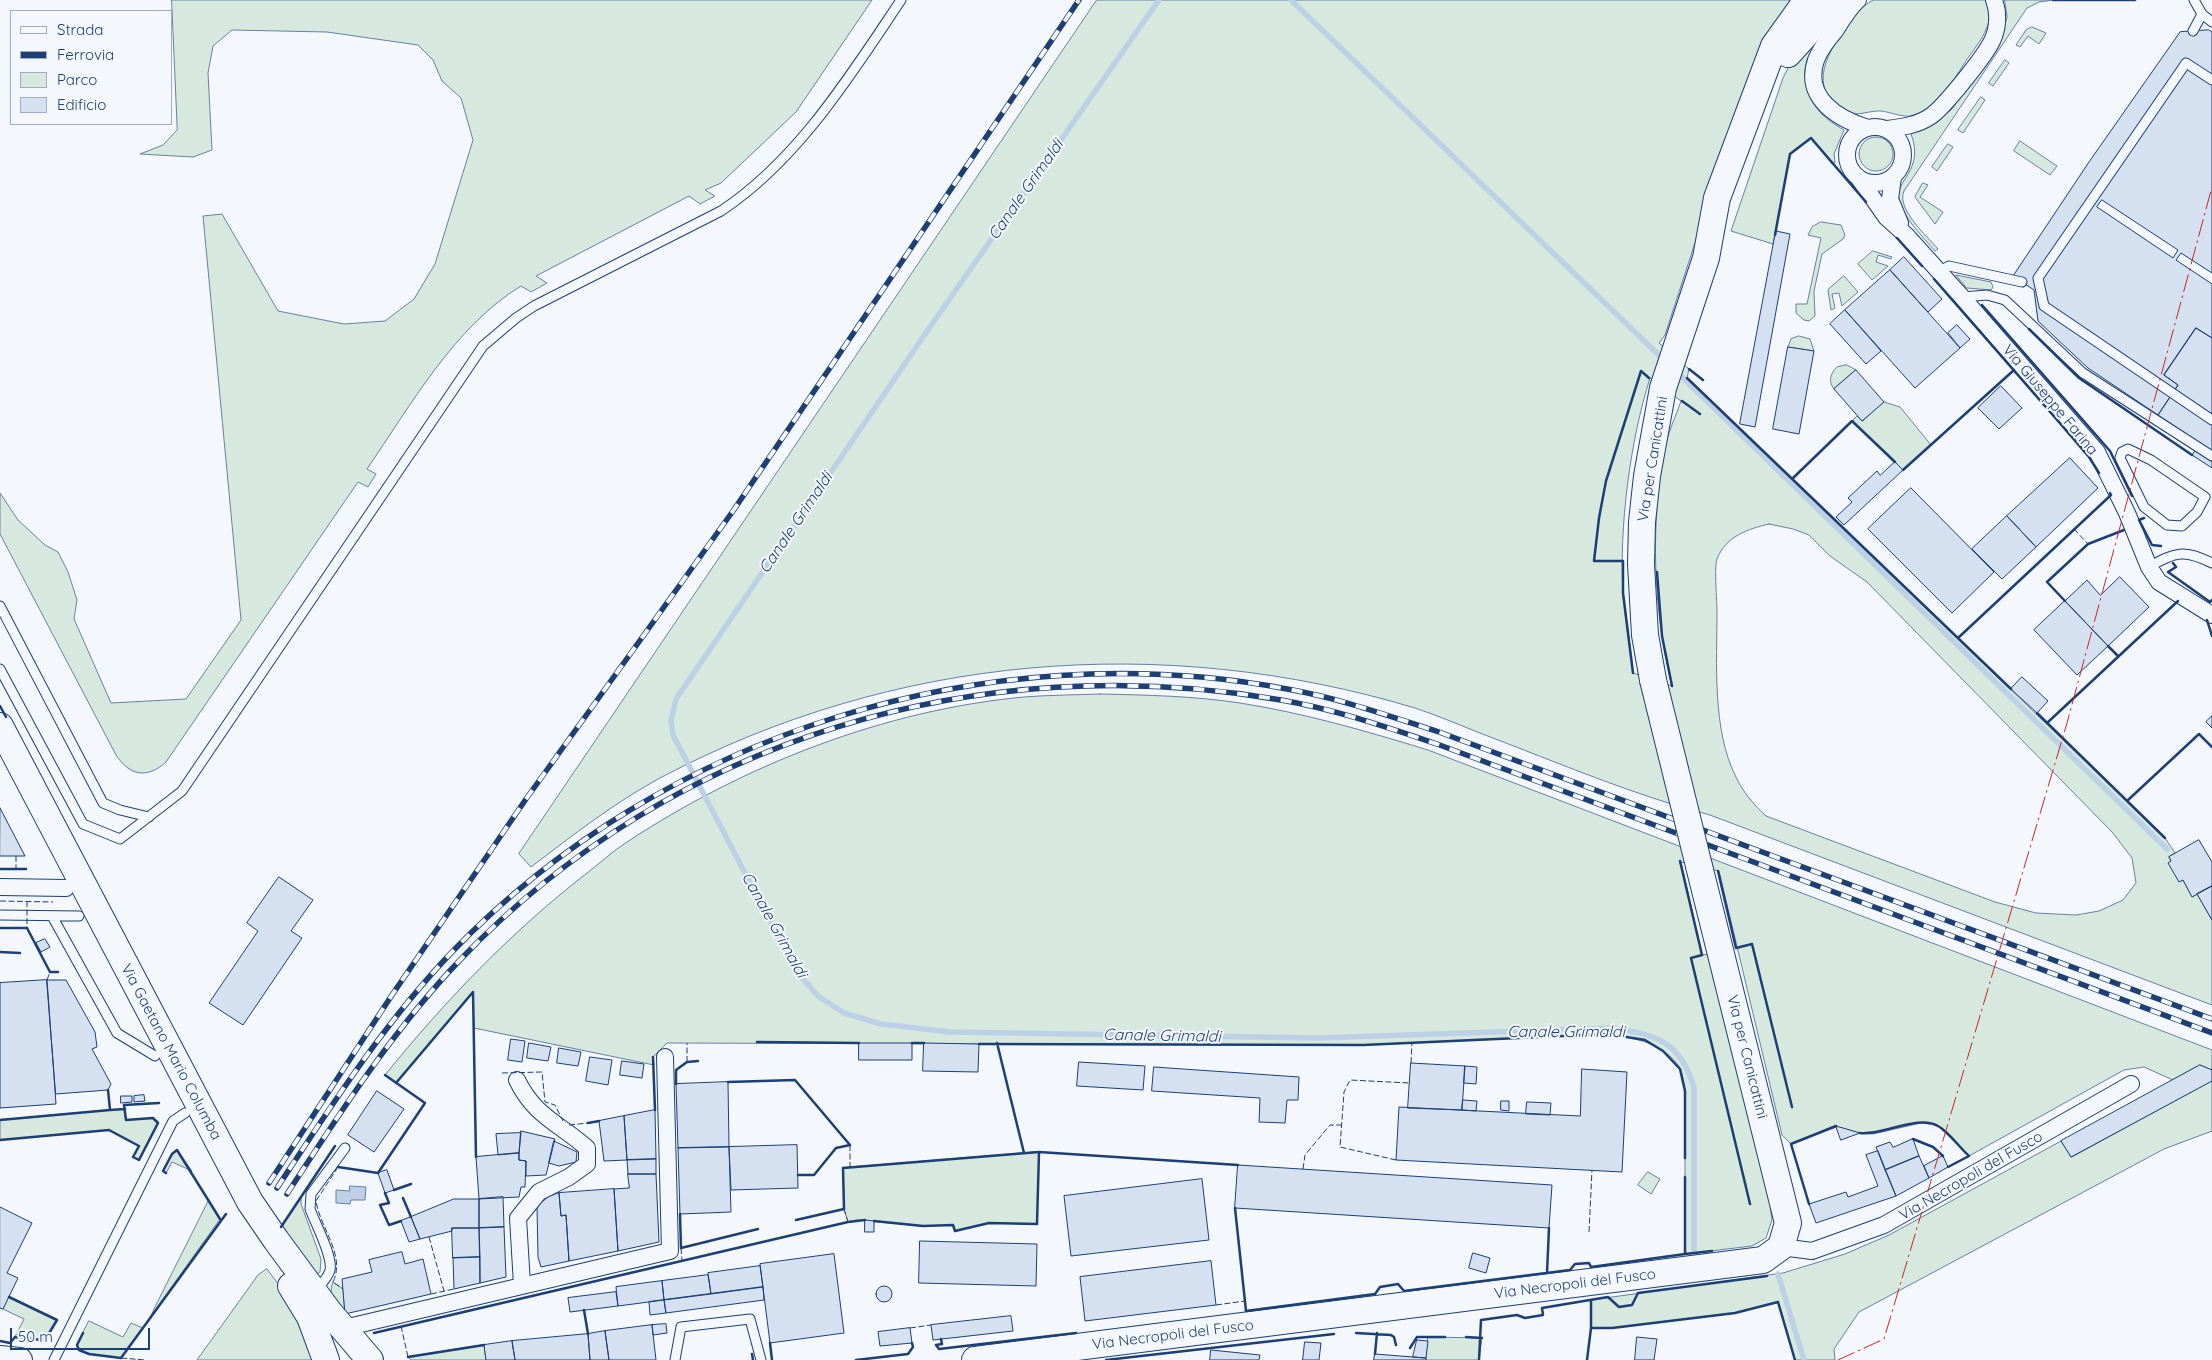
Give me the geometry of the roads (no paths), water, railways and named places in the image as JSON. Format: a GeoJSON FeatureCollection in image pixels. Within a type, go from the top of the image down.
{"type":"FeatureCollection","features":[{"type":"Feature","properties":{"kind":"main road"},"geometry":{"type":"LineString","coordinates":[[1706,258],[1717,198],[1774,46],[1807,0]]}},
{"type":"Feature","properties":{"kind":"main road"},"geometry":{"type":"LineString","coordinates":[[1706,258],[1733,203],[1781,67],[1789,52],[1837,0]]}},
{"type":"Feature","properties":{"kind":"main road","name":"Via per Canicattini"},"geometry":{"type":"LineString","coordinates":[[1706,258],[1664,388],[1647,476],[1642,522],[1641,564],[1645,635],[1652,680],[1788,1223],[1781,1247]]}},
{"type":"Feature","properties":{"kind":"main road","name":"Via Gaetano Mario Columba"},"geometry":{"type":"LineString","coordinates":[[0,726],[250,1202],[314,1292],[370,1360]]}},
{"type":"Feature","properties":{"kind":"main road","name":"Via Gaetano Mario Columba"},"geometry":{"type":"LineString","coordinates":[[0,764],[237,1212],[300,1298],[317,1333],[326,1360]]}},
{"type":"Feature","properties":{"kind":"main road","name":"Via Necropoli del Fusco"},"geometry":{"type":"LineString","coordinates":[[975,1360],[1763,1260],[1781,1247]]}},
{"type":"Feature","properties":{"kind":"main road"},"geometry":{"type":"LineString","coordinates":[[341,1360],[355,1355],[370,1360]]}},
{"type":"Feature","properties":{"kind":"main road"},"geometry":{"type":"LineString","coordinates":[[0,1358],[20,1360]]}},
{"type":"Feature","properties":{"kind":"street"},"geometry":{"type":"LineString","coordinates":[[1858,0],[1831,35],[1816,60],[1814,75],[1818,93],[1824,105],[1844,120],[1868,128],[1887,129],[1913,125],[1930,117],[1944,106],[1992,41],[1998,19],[1994,0]]}},
{"type":"Feature","properties":{"kind":"street"},"geometry":{"type":"LineString","coordinates":[[1868,128],[1860,131],[1849,145],[1848,162],[1886,217],[1907,236]]}},
{"type":"Feature","properties":{"kind":"street"},"geometry":{"type":"LineString","coordinates":[[1887,129],[1901,142],[1903,151],[1903,161],[1893,177],[1890,198],[1893,210],[1907,236]]}},
{"type":"Feature","properties":{"kind":"street"},"geometry":{"type":"LineString","coordinates":[[1858,177],[1876,183],[1893,177]]}},
{"type":"Feature","properties":{"kind":"street","name":"Via Giuseppe Farina"},"geometry":{"type":"LineString","coordinates":[[1907,236],[2097,452],[2128,512],[2149,568],[2159,582],[2212,615]]}},
{"type":"Feature","properties":{"kind":"street"},"geometry":{"type":"LineString","coordinates":[[0,887],[66,888]]}},
{"type":"Feature","properties":{"kind":"street"},"geometry":{"type":"LineString","coordinates":[[344,1328],[670,1251],[665,1057]]}},
{"type":"Feature","properties":{"kind":"street"},"geometry":{"type":"LineString","coordinates":[[517,1080],[534,1107],[547,1119],[571,1134],[587,1148],[587,1164],[570,1178],[539,1192],[518,1218],[522,1285]]}},
{"type":"Feature","properties":{"kind":"street","name":"Via Necropoli del Fusco"},"geometry":{"type":"LineString","coordinates":[[1781,1247],[1812,1251],[1884,1225],[2131,1084]]}},
{"type":"Feature","properties":{"kind":"lane"},"geometry":{"type":"LineString","coordinates":[[0,669],[82,824],[120,838],[150,817],[182,791],[483,346],[516,318],[534,306],[721,211],[741,197],[780,160],[821,114],[901,0]]}},
{"type":"Feature","properties":{"kind":"lane"},"geometry":{"type":"LineString","coordinates":[[2194,0],[2202,14],[2212,22]]}},
{"type":"Feature","properties":{"kind":"lane"},"geometry":{"type":"LineString","coordinates":[[2202,14],[2212,13]]}},
{"type":"Feature","properties":{"kind":"lane"},"geometry":{"type":"LineString","coordinates":[[2193,31],[2202,14]]}},
{"type":"Feature","properties":{"kind":"lane"},"geometry":{"type":"LineString","coordinates":[[2212,80],[2186,63],[2038,278],[2044,306],[2212,420]]}},
{"type":"Feature","properties":{"kind":"lane"},"geometry":{"type":"LineString","coordinates":[[1938,272],[1949,266],[2022,282]]}},
{"type":"Feature","properties":{"kind":"lane"},"geometry":{"type":"LineString","coordinates":[[1962,297],[1987,295],[2005,300],[2083,373],[2212,456]]}},
{"type":"Feature","properties":{"kind":"lane"},"geometry":{"type":"LineString","coordinates":[[2128,449],[2151,460],[2205,497],[2197,512],[2182,526],[2167,525],[2144,507],[2120,458],[2122,452],[2128,449]]}},
{"type":"Feature","properties":{"kind":"lane"},"geometry":{"type":"LineString","coordinates":[[2128,512],[2144,507]]}},
{"type":"Feature","properties":{"kind":"lane"},"geometry":{"type":"LineString","coordinates":[[2149,568],[2168,556],[2179,553],[2196,555],[2212,563]]}},
{"type":"Feature","properties":{"kind":"lane"},"geometry":{"type":"LineString","coordinates":[[0,606],[103,803],[120,810],[150,817]]}},
{"type":"Feature","properties":{"kind":"lane"},"geometry":{"type":"LineString","coordinates":[[0,915],[80,916]]}},
{"type":"Feature","properties":{"kind":"lane"},"geometry":{"type":"LineString","coordinates":[[52,916],[117,1033],[154,1056]]}},
{"type":"Feature","properties":{"kind":"lane"},"geometry":{"type":"LineString","coordinates":[[54,1360],[173,1122],[185,1113]]}},
{"type":"Feature","properties":{"kind":"lane"},"geometry":{"type":"LineString","coordinates":[[314,1292],[325,1280],[330,1270],[330,1260],[310,1209],[311,1194],[344,1148]]}},
{"type":"Feature","properties":{"kind":"lane"},"geometry":{"type":"LineString","coordinates":[[675,1360],[682,1327],[750,1319],[761,1360]]}},
{"type":"Feature","properties":{"kind":"water"},"geometry":{"type":"Polygon","coordinates":[[[350,1186],[366,1187],[365,1200],[351,1200],[350,1204],[336,1203],[336,1190],[349,1191],[350,1186]]]}},
{"type":"Feature","properties":{"kind":"waterway","name":"Canale Grimaldi"},"geometry":{"type":"LineString","coordinates":[[1159,0],[930,327],[676,699],[671,721],[673,735],[796,971],[818,996],[844,1013],[881,1024],[950,1032],[1318,1038],[1611,1028],[1653,1037],[1674,1050],[1689,1072],[1694,1088],[1694,1253]]}},
{"type":"Feature","properties":{"kind":"waterway"},"geometry":{"type":"LineString","coordinates":[[1291,0],[1665,361]]}},
{"type":"Feature","properties":{"kind":"waterway"},"geometry":{"type":"LineString","coordinates":[[1676,371],[2167,849]]}},
{"type":"Feature","properties":{"kind":"waterway","name":"Canale Grimaldi"},"geometry":{"type":"LineString","coordinates":[[1778,1274],[1804,1360]]}},
{"type":"Feature","properties":{"kind":"railway"},"geometry":{"type":"LineString","coordinates":[[269,1183],[392,995],[526,799],[733,511],[1079,0]]}},
{"type":"Feature","properties":{"kind":"railway"},"geometry":{"type":"LineString","coordinates":[[277,1188],[338,1096],[381,1036],[427,979],[452,952],[536,875],[630,810],[731,757],[837,717],[947,690],[1060,676],[1174,675],[1287,689],[1326,697],[1364,708],[1439,732],[2212,1019]]}},
{"type":"Feature","properties":{"kind":"railway"},"geometry":{"type":"LineString","coordinates":[[287,1194],[347,1103],[389,1044],[435,987],[460,960],[544,883],[636,818],[734,766],[838,727],[945,701],[1056,687],[1168,687],[1281,700],[1321,708],[1360,719],[1437,744],[2212,1033]]}}]}
